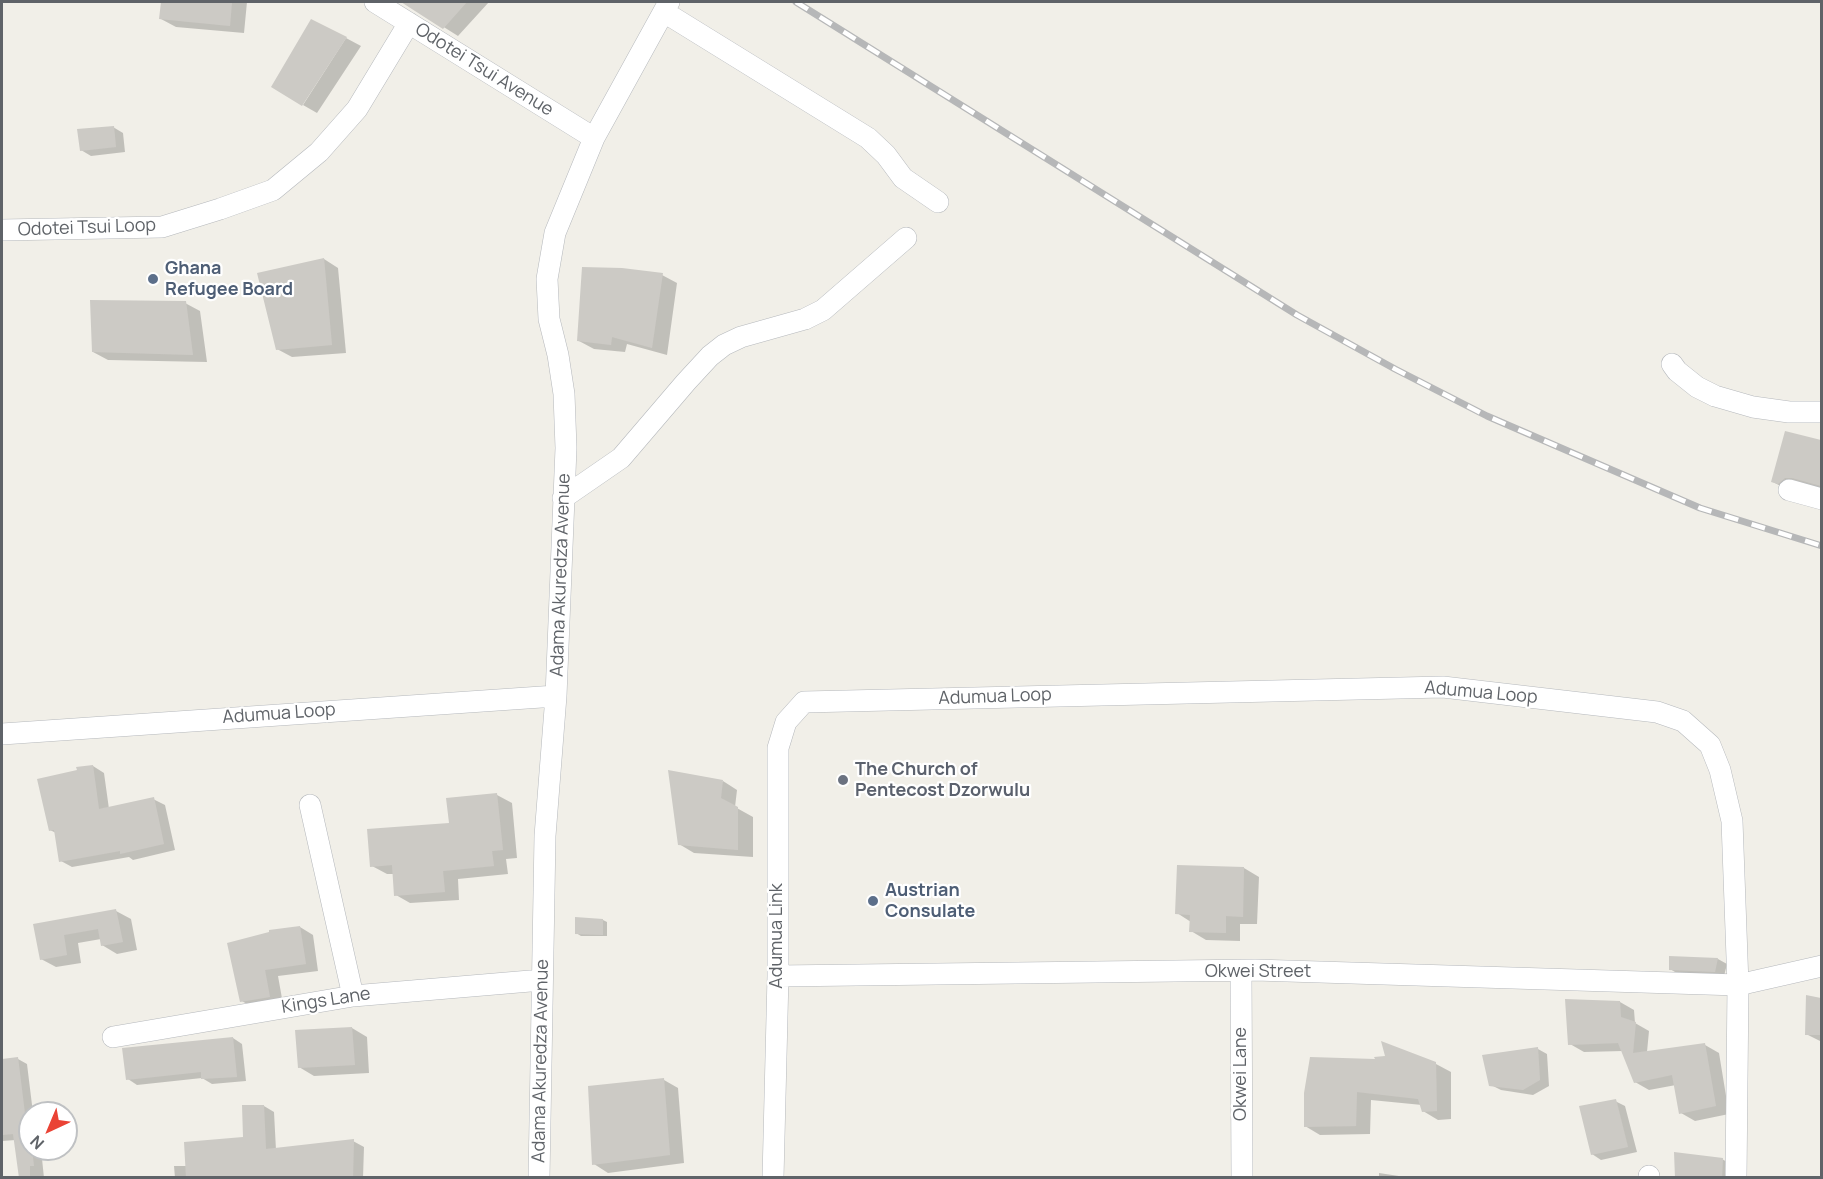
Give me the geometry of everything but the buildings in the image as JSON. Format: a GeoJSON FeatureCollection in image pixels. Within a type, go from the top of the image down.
{"type":"FeatureCollection","features":[{"type":"Feature","properties":{"kind":"street","name":"Odotei Tsui Avenue"},"geometry":{"type":"LineString","coordinates":[[375,2],[594,138]]}},
{"type":"Feature","properties":{"kind":"street","name":"Adama Akuredza Avenue"},"geometry":{"type":"LineString","coordinates":[[539,1178],[545,836],[556,696],[566,448],[564,394],[558,354],[549,319],[547,279],[555,233],[594,138],[666,7]]}},
{"type":"Feature","properties":{"kind":"street"},"geometry":{"type":"LineString","coordinates":[[666,7],[868,138],[886,155],[903,178],[938,202]]}},
{"type":"Feature","properties":{"kind":"street","name":"Odotei Tsui Loop"},"geometry":{"type":"LineString","coordinates":[[2,231],[162,227],[273,190],[319,153],[357,109],[409,23]]}},
{"type":"Feature","properties":{"kind":"street"},"geometry":{"type":"LineString","coordinates":[[563,498],[621,458],[686,382],[710,356],[724,345],[741,337],[805,319],[823,310],[906,238]]}},
{"type":"Feature","properties":{"kind":"street"},"geometry":{"type":"LineString","coordinates":[[1672,364],[1697,387],[1715,396],[1753,407],[1789,412],[1821,412]]}},
{"type":"Feature","properties":{"kind":"street"},"geometry":{"type":"LineString","coordinates":[[1789,490],[1821,499]]}},
{"type":"Feature","properties":{"kind":"street","name":"Adumua Loop"},"geometry":{"type":"LineString","coordinates":[[804,702],[1443,687],[1657,712],[1683,721],[1710,745],[1720,770],[1732,821],[1738,985],[1736,1178]]}},
{"type":"Feature","properties":{"kind":"street","name":"Adumua Loop"},"geometry":{"type":"LineString","coordinates":[[2,734],[556,696]]}},
{"type":"Feature","properties":{"kind":"street","name":"Adumua Link"},"geometry":{"type":"LineString","coordinates":[[773,1178],[778,976],[778,748],[786,722],[804,702]]}},
{"type":"Feature","properties":{"kind":"street"},"geometry":{"type":"LineString","coordinates":[[309,805],[353,996]]}},
{"type":"Feature","properties":{"kind":"street","name":"Okwei Street"},"geometry":{"type":"LineString","coordinates":[[778,976],[1241,971],[1738,985],[1821,966]]}},
{"type":"Feature","properties":{"kind":"street","name":"Okwei Lane"},"geometry":{"type":"LineString","coordinates":[[1241,971],[1242,1178]]}},
{"type":"Feature","properties":{"kind":"street","name":"Kings Lane"},"geometry":{"type":"LineString","coordinates":[[113,1037],[353,996],[542,980]]}},
{"type":"Feature","properties":{"kind":"railway"},"geometry":{"type":"LineString","coordinates":[[796,2],[1297,315],[1395,369],[1487,416],[1700,508],[1822,546]]}},
{"type":"Feature","properties":{"kind":"place","name":"Ghana Refugee Board"},"geometry":{"type":"Point","coordinates":[153,279]}},
{"type":"Feature","properties":{"kind":"place","name":"The Church of Pentecost Dzorwulu"},"geometry":{"type":"Point","coordinates":[843,780]}},
{"type":"Feature","properties":{"kind":"place","name":"Austrian Consulate"},"geometry":{"type":"Point","coordinates":[873,901]}}]}
